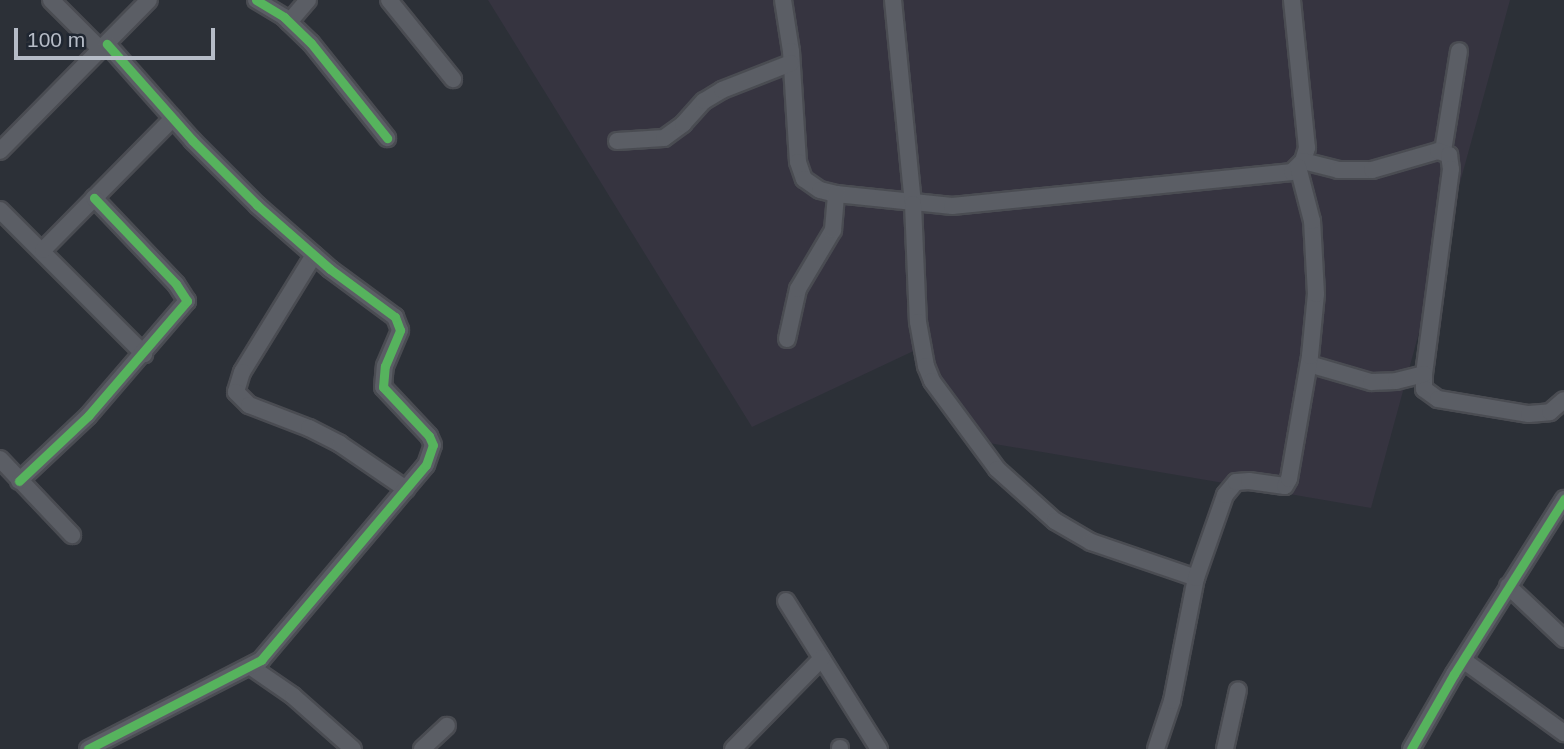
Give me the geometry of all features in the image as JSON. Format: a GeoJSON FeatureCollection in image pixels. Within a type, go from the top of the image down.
{"type":"FeatureCollection","features":[{"type":"Feature","properties":{"kind":"street"},"geometry":{"type":"LineString","coordinates":[[51,0],[104,47],[257,205],[314,255],[399,322],[400,330],[382,378],[383,387],[421,427],[433,446],[426,465],[268,652],[251,667],[89,749]]}},
{"type":"Feature","properties":{"kind":"street"},"geometry":{"type":"LineString","coordinates":[[256,0],[289,22],[311,43],[387,138]]}},
{"type":"Feature","properties":{"kind":"street"},"geometry":{"type":"LineString","coordinates":[[289,22],[307,0]]}},
{"type":"Feature","properties":{"kind":"street"},"geometry":{"type":"LineString","coordinates":[[389,0],[453,79]]}},
{"type":"Feature","properties":{"kind":"street"},"geometry":{"type":"LineString","coordinates":[[783,0],[800,170],[812,186],[836,194],[913,204],[992,204],[1282,175],[1301,164],[1338,170],[1372,170],[1443,151]]}},
{"type":"Feature","properties":{"kind":"street"},"geometry":{"type":"LineString","coordinates":[[893,0],[913,204],[921,347],[932,381],[953,413],[997,469],[1055,521],[1091,542],[1196,578]]}},
{"type":"Feature","properties":{"kind":"street"},"geometry":{"type":"LineString","coordinates":[[1156,749],[1172,701],[1196,578],[1216,517],[1232,485],[1249,481],[1283,486],[1288,484],[1309,364],[1316,294],[1314,237],[1301,164],[1307,148],[1292,0]]}},
{"type":"Feature","properties":{"kind":"street"},"geometry":{"type":"LineString","coordinates":[[0,150],[104,47],[138,4]]}},
{"type":"Feature","properties":{"kind":"street"},"geometry":{"type":"LineString","coordinates":[[1443,151],[1459,51]]}},
{"type":"Feature","properties":{"kind":"street"},"geometry":{"type":"LineString","coordinates":[[617,141],[664,138],[677,130],[704,101],[722,90],[791,63]]}},
{"type":"Feature","properties":{"kind":"street"},"geometry":{"type":"LineString","coordinates":[[43,250],[173,118]]}},
{"type":"Feature","properties":{"kind":"street"},"geometry":{"type":"LineString","coordinates":[[1443,151],[1450,158],[1451,169],[1424,389],[1438,399],[1538,415],[1550,412],[1564,400]]}},
{"type":"Feature","properties":{"kind":"street"},"geometry":{"type":"LineString","coordinates":[[787,339],[798,289],[833,230],[836,194]]}},
{"type":"Feature","properties":{"kind":"street"},"geometry":{"type":"LineString","coordinates":[[19,481],[88,416],[187,301],[176,284],[94,198]]}},
{"type":"Feature","properties":{"kind":"street"},"geometry":{"type":"LineString","coordinates":[[0,210],[43,250],[144,354]]}},
{"type":"Feature","properties":{"kind":"street"},"geometry":{"type":"LineString","coordinates":[[314,255],[242,372],[236,391],[249,405],[309,428],[340,444],[406,489]]}},
{"type":"Feature","properties":{"kind":"street"},"geometry":{"type":"LineString","coordinates":[[1309,364],[1371,383],[1396,381],[1424,374]]}},
{"type":"Feature","properties":{"kind":"street"},"geometry":{"type":"LineString","coordinates":[[0,459],[72,535]]}},
{"type":"Feature","properties":{"kind":"street"},"geometry":{"type":"LineString","coordinates":[[1411,749],[1508,586],[1564,499]]}},
{"type":"Feature","properties":{"kind":"street"},"geometry":{"type":"LineString","coordinates":[[1508,586],[1564,639]]}},
{"type":"Feature","properties":{"kind":"street"},"geometry":{"type":"LineString","coordinates":[[786,601],[879,749]]}},
{"type":"Feature","properties":{"kind":"street"},"geometry":{"type":"LineString","coordinates":[[733,749],[822,658]]}},
{"type":"Feature","properties":{"kind":"street"},"geometry":{"type":"LineString","coordinates":[[1463,660],[1564,733]]}},
{"type":"Feature","properties":{"kind":"street"},"geometry":{"type":"LineString","coordinates":[[251,667],[301,702],[353,749]]}},
{"type":"Feature","properties":{"kind":"street"},"geometry":{"type":"LineString","coordinates":[[1225,749],[1238,690]]}},
{"type":"Feature","properties":{"kind":"street"},"geometry":{"type":"LineString","coordinates":[[422,749],[447,726]]}},
{"type":"Feature","properties":{"kind":"shaded area"},"geometry":{"type":"Polygon","coordinates":[[[488,0],[1510,0],[1371,508],[983,442],[922,347],[752,427],[488,0]]]}},
{"type":"Feature","properties":{"kind":"cycle path"},"geometry":{"type":"LineString","coordinates":[[256,0],[284,17],[311,43],[387,138]]}},
{"type":"Feature","properties":{"kind":"cycle path"},"geometry":{"type":"LineString","coordinates":[[88,749],[261,660],[426,465],[433,445],[429,436],[383,387],[385,366],[400,330],[395,317],[330,269],[257,205],[193,141],[107,44]]}},
{"type":"Feature","properties":{"kind":"cycle path"},"geometry":{"type":"LineString","coordinates":[[19,481],[88,416],[187,301],[176,284],[94,198]]}},
{"type":"Feature","properties":{"kind":"cycle path"},"geometry":{"type":"LineString","coordinates":[[1411,749],[1454,674],[1564,499]]}}]}
